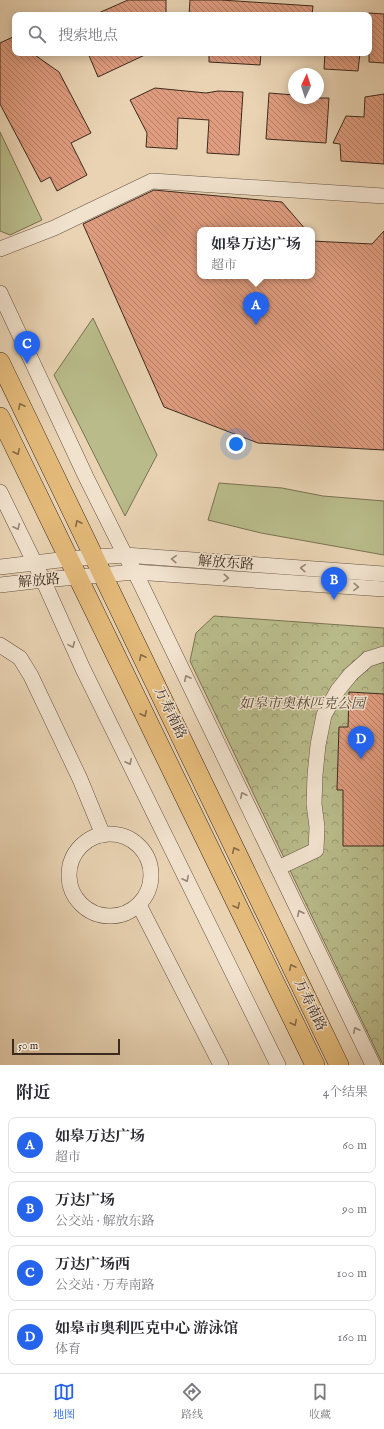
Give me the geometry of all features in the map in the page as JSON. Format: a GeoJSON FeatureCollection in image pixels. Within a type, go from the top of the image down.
{"type":"FeatureCollection","features":[{"type":"Feature","properties":{"kind":"main road","name":"万寿南路"},"geometry":{"type":"LineString","coordinates":[[0,362],[339,1065]]}},
{"type":"Feature","properties":{"kind":"main road","name":"万寿南路"},"geometry":{"type":"LineString","coordinates":[[0,417],[314,1065]]}},
{"type":"Feature","properties":{"kind":"street"},"geometry":{"type":"LineString","coordinates":[[0,249],[54,228],[152,181],[384,196]]}},
{"type":"Feature","properties":{"kind":"street"},"geometry":{"type":"LineString","coordinates":[[0,293],[83,470],[135,572],[373,1065]]}},
{"type":"Feature","properties":{"kind":"street"},"geometry":{"type":"LineString","coordinates":[[0,492],[43,580],[83,670],[278,1065]]}},
{"type":"Feature","properties":{"kind":"street","name":"解放东路"},"geometry":{"type":"LineString","coordinates":[[68,559],[125,555],[384,574]]}},
{"type":"Feature","properties":{"kind":"street","name":"解放路"},"geometry":{"type":"LineString","coordinates":[[0,567],[68,559]]}},
{"type":"Feature","properties":{"kind":"street","name":"解放东路"},"geometry":{"type":"LineString","coordinates":[[78,578],[135,572],[384,589]]}},
{"type":"Feature","properties":{"kind":"street","name":"解放路"},"geometry":{"type":"LineString","coordinates":[[0,585],[78,578]]}},
{"type":"Feature","properties":{"kind":"street"},"geometry":{"type":"LineString","coordinates":[[0,645],[20,658],[31,676],[80,779],[103,834]]}},
{"type":"Feature","properties":{"kind":"street"},"geometry":{"type":"LineString","coordinates":[[278,868],[316,850],[317,827],[314,804],[315,775],[318,746],[324,715],[338,690],[351,674],[368,658],[384,654]]}},
{"type":"Feature","properties":{"kind":"street"},"geometry":{"type":"LineString","coordinates":[[103,834],[116,834],[129,838],[140,846],[147,857],[151,869],[151,883],[146,895],[138,905],[127,913],[113,916],[99,915],[87,909],[77,899],[71,887],[69,873],[72,859],[80,847],[91,839],[103,834]]}},
{"type":"Feature","properties":{"kind":"street"},"geometry":{"type":"LineString","coordinates":[[147,857],[171,846]]}},
{"type":"Feature","properties":{"kind":"street"},"geometry":{"type":"LineString","coordinates":[[138,905],[220,1065]]}},
{"type":"Feature","properties":{"kind":"green space"},"geometry":{"type":"Polygon","coordinates":[[[0,132],[42,220],[10,235],[0,231],[0,132]]]}},
{"type":"Feature","properties":{"kind":"green space"},"geometry":{"type":"Polygon","coordinates":[[[93,318],[157,455],[125,516],[54,375],[93,318]]]}},
{"type":"Feature","properties":{"kind":"green space"},"geometry":{"type":"Polygon","coordinates":[[[219,483],[282,488],[323,496],[384,501],[384,555],[261,533],[208,520],[219,483]]]}},
{"type":"Feature","properties":{"kind":"green space","name":"如皋市奥林匹克公园"},"geometry":{"type":"Polygon","coordinates":[[[214,616],[384,628],[384,1065],[190,661],[196,633],[214,616]]]}},
{"type":"Feature","properties":{"kind":"building"},"geometry":{"type":"Polygon","coordinates":[[[128,0],[166,0],[166,12],[101,12],[128,0]]]}},
{"type":"Feature","properties":{"kind":"building"},"geometry":{"type":"Polygon","coordinates":[[[190,0],[221,0],[313,6],[312,12],[189,12],[190,0]]]}},
{"type":"Feature","properties":{"kind":"building"},"geometry":{"type":"Polygon","coordinates":[[[372,13],[384,14],[384,63],[369,62],[369,56],[372,56],[372,13]]]}},
{"type":"Feature","properties":{"kind":"building"},"geometry":{"type":"Polygon","coordinates":[[[12,37],[12,56],[36,56],[59,72],[91,133],[71,143],[87,175],[57,191],[50,177],[41,182],[0,104],[0,43],[12,37]]]}},
{"type":"Feature","properties":{"kind":"building"},"geometry":{"type":"Polygon","coordinates":[[[89,56],[143,56],[98,77],[89,56]]]}},
{"type":"Feature","properties":{"kind":"building"},"geometry":{"type":"Polygon","coordinates":[[[209,56],[261,56],[260,65],[209,62],[209,56]]]}},
{"type":"Feature","properties":{"kind":"building"},"geometry":{"type":"Polygon","coordinates":[[[325,56],[360,56],[358,71],[324,69],[325,56]]]}},
{"type":"Feature","properties":{"kind":"building"},"geometry":{"type":"Polygon","coordinates":[[[155,88],[206,93],[218,91],[243,92],[239,155],[207,153],[209,120],[178,118],[177,149],[146,147],[147,133],[130,100],[155,88]]]}},
{"type":"Feature","properties":{"kind":"building"},"geometry":{"type":"Polygon","coordinates":[[[269,93],[288,95],[288,104],[324,104],[324,98],[329,98],[326,143],[266,139],[269,93]]]}},
{"type":"Feature","properties":{"kind":"building"},"geometry":{"type":"Polygon","coordinates":[[[384,94],[384,164],[341,161],[340,144],[333,143],[346,116],[364,117],[365,97],[384,94]]]}},
{"type":"Feature","properties":{"kind":"building"},"geometry":{"type":"Polygon","coordinates":[[[154,190],[282,202],[303,227],[197,227],[197,279],[315,279],[315,241],[372,244],[384,231],[384,450],[258,443],[164,407],[83,224],[154,190]]]}},
{"type":"Feature","properties":{"kind":"building"},"geometry":{"type":"Polygon","coordinates":[[[349,692],[384,694],[384,846],[343,846],[343,790],[337,790],[339,727],[348,727],[349,692]]]}},
{"type":"Feature","properties":{"kind":"place","name":"如皋万达广场"},"geometry":{"type":"Point","coordinates":[256,325]}},
{"type":"Feature","properties":{"kind":"place","name":"万达广场西"},"geometry":{"type":"Point","coordinates":[27,364]}},
{"type":"Feature","properties":{"kind":"place","name":"万达广场"},"geometry":{"type":"Point","coordinates":[334,600]}},
{"type":"Feature","properties":{"kind":"place","name":"如皋市奥利匹克中心 游泳馆"},"geometry":{"type":"Point","coordinates":[361,759]}}]}
